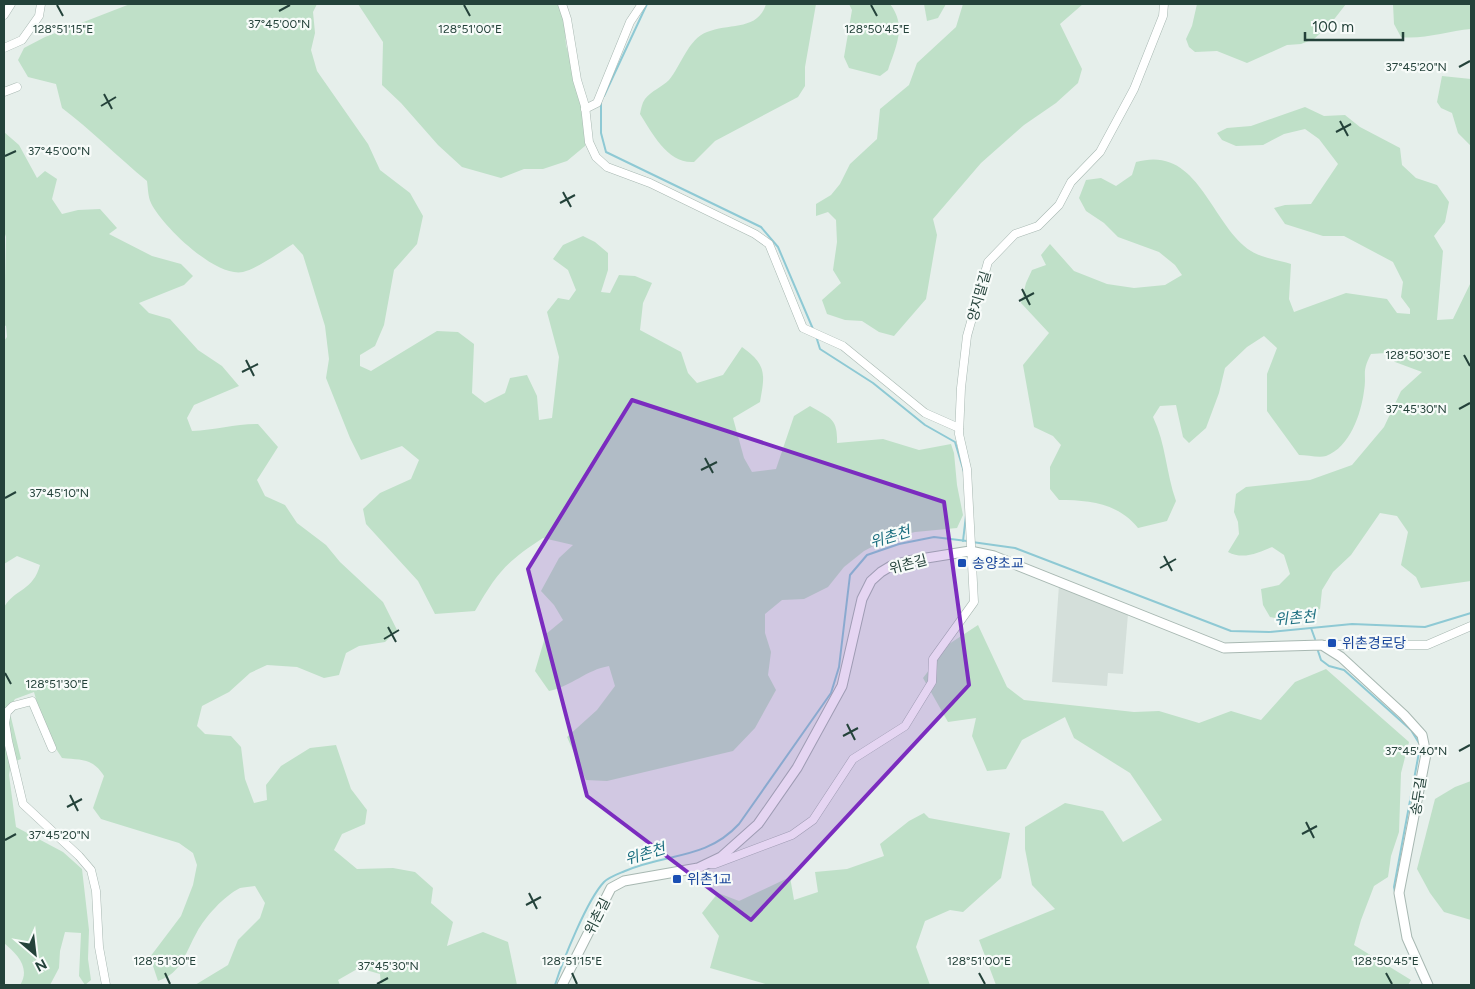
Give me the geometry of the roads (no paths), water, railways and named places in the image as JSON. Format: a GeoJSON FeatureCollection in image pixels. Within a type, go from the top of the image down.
{"type":"FeatureCollection","features":[{"type":"Feature","properties":{"kind":"street"},"geometry":{"type":"LineString","coordinates":[[4,15],[11,4]]}},
{"type":"Feature","properties":{"kind":"street"},"geometry":{"type":"LineString","coordinates":[[4,48],[22,40],[39,16],[41,4]]}},
{"type":"Feature","properties":{"kind":"street"},"geometry":{"type":"LineString","coordinates":[[562,4],[568,19],[577,80],[586,109],[591,149],[607,167],[650,183],[706,209],[755,234],[769,244],[803,328],[843,346],[925,413],[959,428]]}},
{"type":"Feature","properties":{"kind":"street"},"geometry":{"type":"LineString","coordinates":[[586,109],[597,103],[630,22],[642,4]]}},
{"type":"Feature","properties":{"kind":"street","name":"양지말길"},"geometry":{"type":"LineString","coordinates":[[706,864],[715,864],[783,838],[813,820],[834,791],[853,759],[905,726],[932,682],[933,658],[974,602],[967,469],[959,428],[967,336],[988,262],[1015,234],[1038,226],[1058,204],[1071,182],[1100,152],[1145,64],[1163,16],[1164,4]]}},
{"type":"Feature","properties":{"kind":"street"},"geometry":{"type":"LineString","coordinates":[[4,92],[17,87]]}},
{"type":"Feature","properties":{"kind":"street","name":"위촌길"},"geometry":{"type":"LineString","coordinates":[[562,985],[611,888],[624,881],[698,868],[722,857],[758,824],[797,768],[842,686],[862,599],[871,581],[891,566],[970,549],[1003,560],[1224,648],[1322,645],[1427,645],[1471,626]]}},
{"type":"Feature","properties":{"kind":"street","name":"송두길"},"geometry":{"type":"LineString","coordinates":[[1322,645],[1341,657],[1404,715],[1422,735],[1426,754],[1399,893],[1407,938],[1428,985]]}},
{"type":"Feature","properties":{"kind":"street"},"geometry":{"type":"LineString","coordinates":[[52,748],[32,700],[14,706],[7,712],[5,723],[8,741],[23,804],[79,856],[90,870],[96,891],[99,947],[106,985]]}},
{"type":"Feature","properties":{"kind":"waterway"},"geometry":{"type":"LineString","coordinates":[[604,96],[647,4]]}},
{"type":"Feature","properties":{"kind":"waterway"},"geometry":{"type":"LineString","coordinates":[[601,103],[601,133],[606,152],[761,227],[778,247],[813,329]]}},
{"type":"Feature","properties":{"kind":"waterway"},"geometry":{"type":"LineString","coordinates":[[816,336],[820,349],[873,383],[925,425],[955,442],[964,472]]}},
{"type":"Feature","properties":{"kind":"waterway"},"geometry":{"type":"LineString","coordinates":[[963,541],[966,515]]}},
{"type":"Feature","properties":{"kind":"waterway","name":"위촌천"},"geometry":{"type":"LineString","coordinates":[[555,985],[583,916],[604,882],[640,865],[699,850],[713,844],[726,836],[739,824],[831,693],[839,667],[850,575],[867,555],[899,544],[934,537],[967,541]]}},
{"type":"Feature","properties":{"kind":"waterway","name":"위촌천"},"geometry":{"type":"LineString","coordinates":[[972,542],[1015,548],[1231,631],[1269,632],[1352,624],[1425,627],[1471,613]]}},
{"type":"Feature","properties":{"kind":"waterway"},"geometry":{"type":"LineString","coordinates":[[1311,628],[1315,639]]}},
{"type":"Feature","properties":{"kind":"waterway"},"geometry":{"type":"LineString","coordinates":[[1318,651],[1321,660],[1329,666],[1344,670],[1411,730],[1419,743]]}},
{"type":"Feature","properties":{"kind":"waterway"},"geometry":{"type":"LineString","coordinates":[[1395,892],[1394,887],[1420,747]]}},
{"type":"Feature","properties":{"kind":"waterway"},"geometry":{"type":"LineString","coordinates":[[1406,946],[1421,980]]}},
{"type":"Feature","properties":{"kind":"place","name":"송양초교"},"geometry":{"type":"Point","coordinates":[962,563]}},
{"type":"Feature","properties":{"kind":"place","name":"위촌경로당"},"geometry":{"type":"Point","coordinates":[1332,643]}},
{"type":"Feature","properties":{"kind":"place","name":"위촌1교"},"geometry":{"type":"Point","coordinates":[677,879]}}]}
